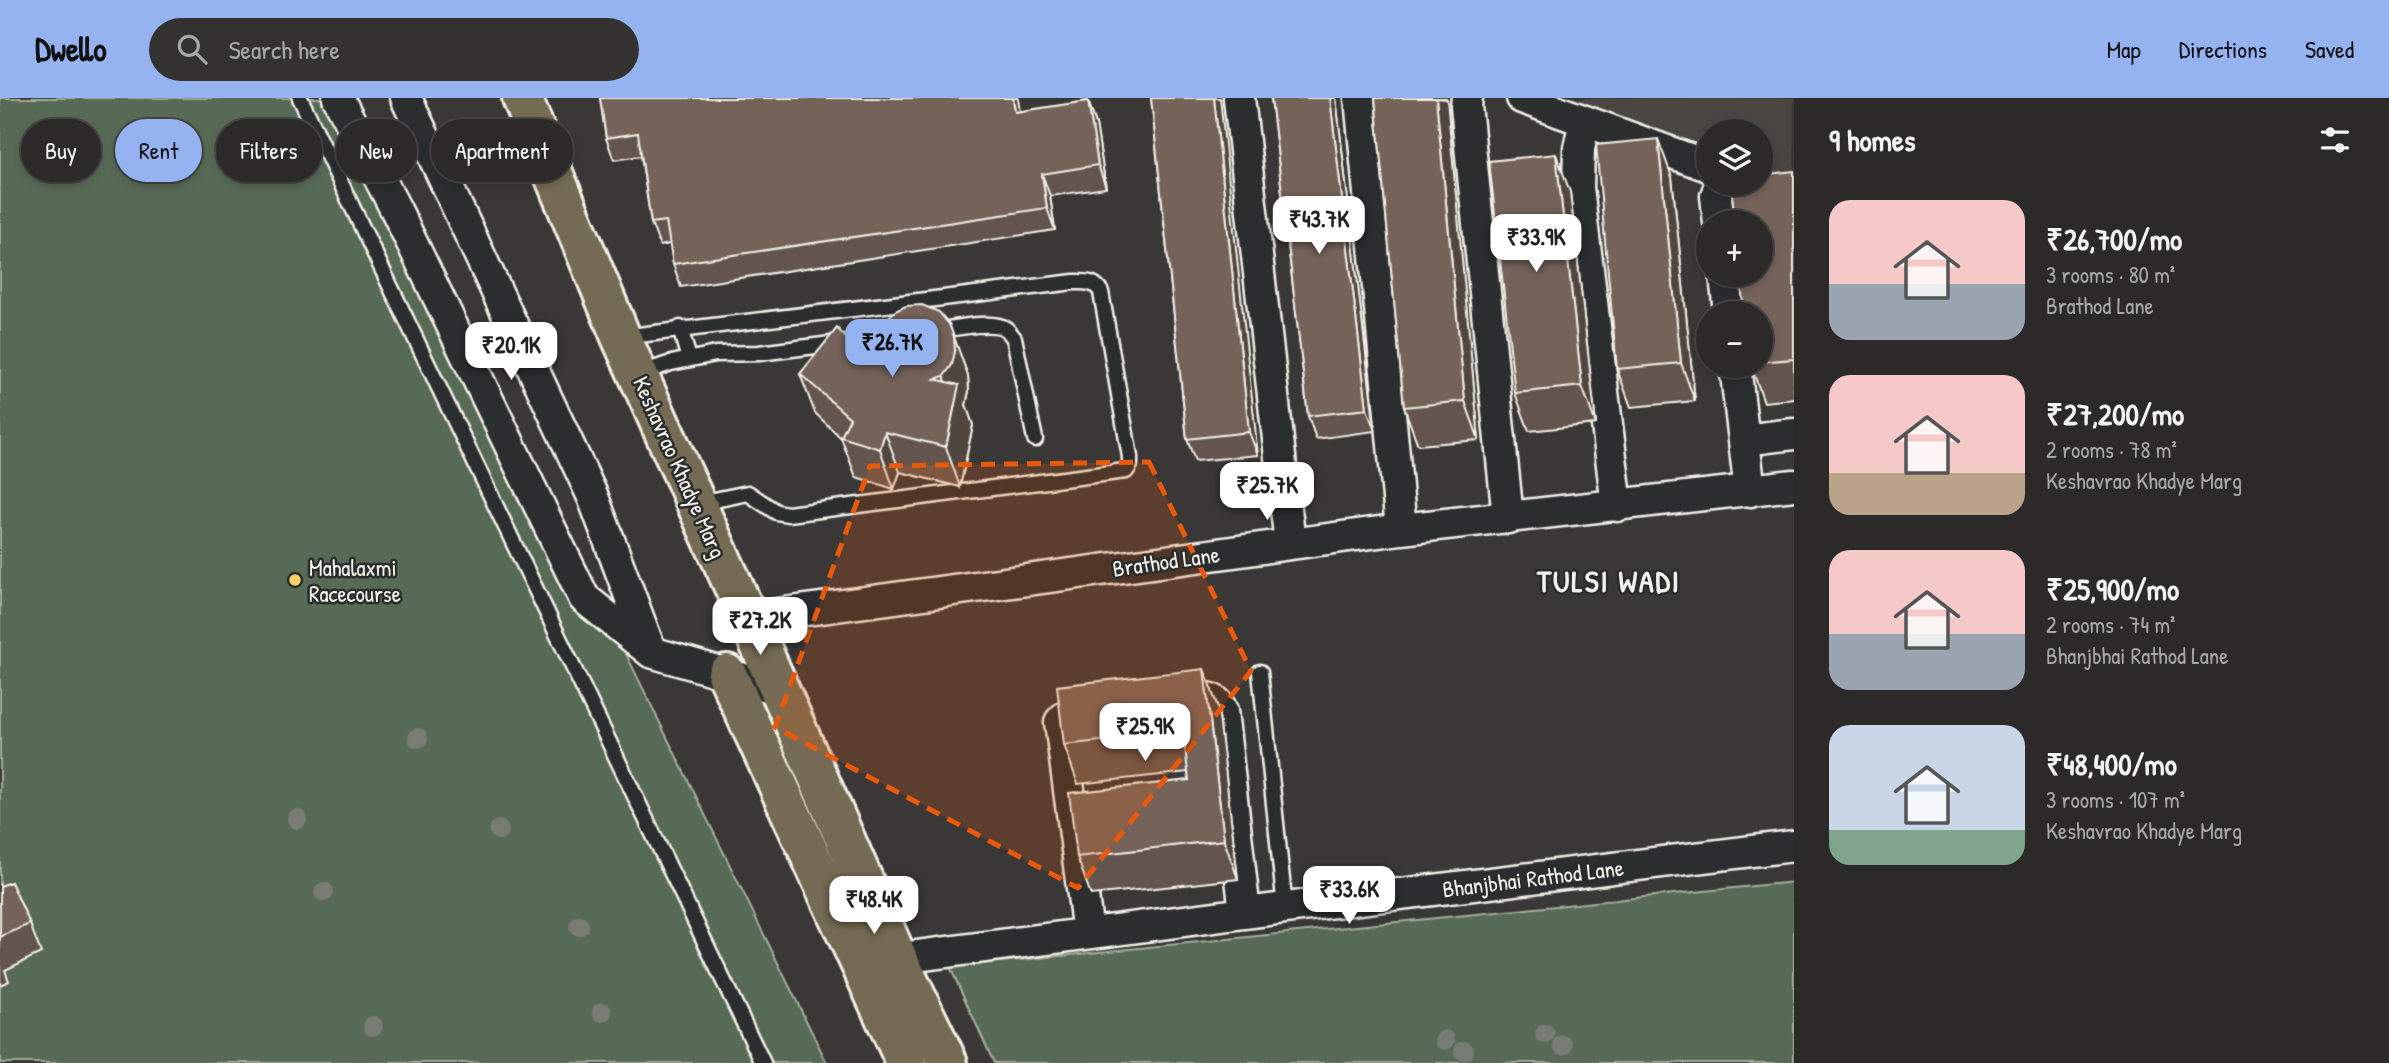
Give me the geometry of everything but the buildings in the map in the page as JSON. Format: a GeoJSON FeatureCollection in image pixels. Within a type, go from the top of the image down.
{"type":"FeatureCollection","features":[{"type":"Feature","properties":{"kind":"main road","name":"Keshavrao Khadye Marg"},"geometry":{"type":"LineString","coordinates":[[522,98],[621,337],[897,957],[948,1063]]}},
{"type":"Feature","properties":{"kind":"main road"},"geometry":{"type":"LineString","coordinates":[[727,674],[906,1063]]}},
{"type":"Feature","properties":{"kind":"street"},"geometry":{"type":"LineString","coordinates":[[338,98],[402,223],[584,598],[652,652],[778,689]]}},
{"type":"Feature","properties":{"kind":"street"},"geometry":{"type":"LineString","coordinates":[[405,98],[593,497],[652,652]]}},
{"type":"Feature","properties":{"kind":"street"},"geometry":{"type":"LineString","coordinates":[[1239,98],[1290,544]]}},
{"type":"Feature","properties":{"kind":"street"},"geometry":{"type":"LineString","coordinates":[[1360,98],[1401,529]]}},
{"type":"Feature","properties":{"kind":"street"},"geometry":{"type":"LineString","coordinates":[[1467,98],[1467,120],[1508,518]]}},
{"type":"Feature","properties":{"kind":"street"},"geometry":{"type":"LineString","coordinates":[[1522,98],[1696,162]]}},
{"type":"Feature","properties":{"kind":"street"},"geometry":{"type":"LineString","coordinates":[[1585,121],[1579,148],[1577,188],[1616,506]]}},
{"type":"Feature","properties":{"kind":"street"},"geometry":{"type":"LineString","coordinates":[[1736,378],[1750,491]]}},
{"type":"Feature","properties":{"kind":"street"},"geometry":{"type":"LineString","coordinates":[[1744,440],[1794,434]]}},
{"type":"Feature","properties":{"kind":"street","name":"Brathod Lane"},"geometry":{"type":"LineString","coordinates":[[748,618],[1401,529],[1794,485]]}},
{"type":"Feature","properties":{"kind":"street"},"geometry":{"type":"LineString","coordinates":[[1088,933],[1060,722],[1064,716],[1071,713],[1203,697],[1217,701],[1220,706],[1245,913]]}},
{"type":"Feature","properties":{"kind":"street","name":"Bhanjbhai Rathod Lane"},"geometry":{"type":"LineString","coordinates":[[860,965],[897,957],[1794,846]]}},
{"type":"Feature","properties":{"kind":"lane"},"geometry":{"type":"LineString","coordinates":[[300,98],[763,1063]]}},
{"type":"Feature","properties":{"kind":"lane"},"geometry":{"type":"LineString","coordinates":[[621,337],[1088,282],[1097,285],[1101,292],[1130,457],[1130,465],[1122,473],[788,514],[776,512],[748,493],[696,504]]}},
{"type":"Feature","properties":{"kind":"lane"},"geometry":{"type":"LineString","coordinates":[[638,374],[716,354],[759,353],[997,325],[1007,329],[1014,338],[1035,439]]}},
{"type":"Feature","properties":{"kind":"lane"},"geometry":{"type":"LineString","coordinates":[[680,328],[689,359]]}},
{"type":"Feature","properties":{"kind":"lane"},"geometry":{"type":"LineString","coordinates":[[1260,672],[1285,908]]}},
{"type":"Feature","properties":{"kind":"highlighted area"},"geometry":{"type":"Polygon","coordinates":[[[1149,462],[1251,671],[1078,888],[775,727],[870,466],[1149,462]]]}},
{"type":"Feature","properties":{"kind":"shaded area"},"geometry":{"type":"Polygon","coordinates":[[[1557,98],[1794,98],[1794,180],[1773,173],[1773,119],[1696,119],[1696,149],[1557,98]]]}},
{"type":"Feature","properties":{"kind":"green space","name":"Mahalaxmi Racecourse"},"geometry":{"type":"Polygon","coordinates":[[[0,98],[353,98],[363,119],[336,119],[336,182],[394,182],[827,1063],[0,1063],[0,98]]]}},
{"type":"Feature","properties":{"kind":"green space"},"geometry":{"type":"Polygon","coordinates":[[[1794,882],[1794,1063],[994,1063],[950,967],[1794,882]]]}},
{"type":"Feature","properties":{"kind":"place","name":"Mahalaxmi Racecourse"},"geometry":{"type":"Point","coordinates":[295,580]}},
{"type":"Feature","properties":{"kind":"district","name":"TULSI WADI"},"geometry":{"type":"Point","coordinates":[1609,581]}}]}
